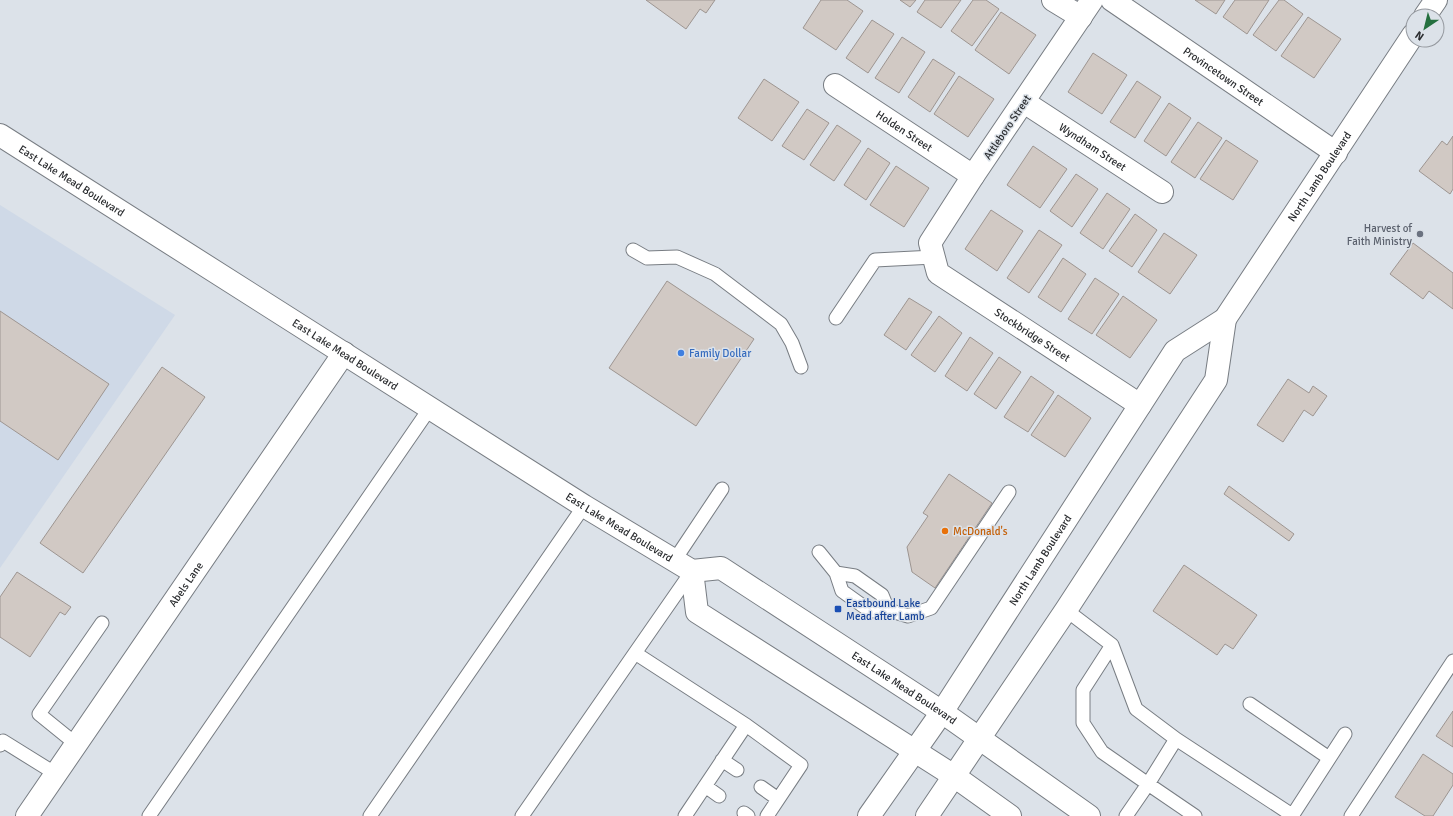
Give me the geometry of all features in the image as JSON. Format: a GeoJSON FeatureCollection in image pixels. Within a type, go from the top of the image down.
{"type":"FeatureCollection","features":[{"type":"Feature","properties":{"kind":"main road"},"geometry":{"type":"LineString","coordinates":[[1053,0],[1086,9]]}},
{"type":"Feature","properties":{"kind":"main road","name":"Provincetown Street"},"geometry":{"type":"LineString","coordinates":[[1112,0],[1336,153]]}},
{"type":"Feature","properties":{"kind":"main road","name":"Attleboro Street"},"geometry":{"type":"LineString","coordinates":[[934,257],[930,243],[973,176],[1086,9]]}},
{"type":"Feature","properties":{"kind":"main road","name":"North Lamb Boulevard"},"geometry":{"type":"LineString","coordinates":[[927,816],[1066,610],[1216,380],[1226,319],[1405,47]]}},
{"type":"Feature","properties":{"kind":"main road","name":"Holden Street"},"geometry":{"type":"LineString","coordinates":[[835,85],[973,176]]}},
{"type":"Feature","properties":{"kind":"main road","name":"Wyndham Street"},"geometry":{"type":"LineString","coordinates":[[1024,102],[1162,192]]}},
{"type":"Feature","properties":{"kind":"main road","name":"East Lake Mead Boulevard"},"geometry":{"type":"LineString","coordinates":[[0,135],[584,506],[683,566],[721,568],[942,712],[1089,816]]}},
{"type":"Feature","properties":{"kind":"main road","name":"Stockbridge Street"},"geometry":{"type":"LineString","coordinates":[[934,257],[938,273],[1140,405]]}},
{"type":"Feature","properties":{"kind":"main road","name":"North Lamb Boulevard"},"geometry":{"type":"LineString","coordinates":[[869,816],[942,712],[1175,351],[1226,319]]}},
{"type":"Feature","properties":{"kind":"main road","name":"Abels Lane"},"geometry":{"type":"LineString","coordinates":[[27,816],[344,353]]}},
{"type":"Feature","properties":{"kind":"main road"},"geometry":{"type":"LineString","coordinates":[[683,566],[697,612],[954,776],[1010,816]]}},
{"type":"Feature","properties":{"kind":"lane"},"geometry":{"type":"LineString","coordinates":[[634,250],[647,258],[677,257],[715,274],[781,324],[792,343],[801,367]]}},
{"type":"Feature","properties":{"kind":"lane"},"geometry":{"type":"LineString","coordinates":[[836,318],[875,260],[934,257]]}},
{"type":"Feature","properties":{"kind":"lane"},"geometry":{"type":"LineString","coordinates":[[149,816],[430,408]]}},
{"type":"Feature","properties":{"kind":"lane"},"geometry":{"type":"LineString","coordinates":[[522,816],[635,653],[683,566],[722,489]]}},
{"type":"Feature","properties":{"kind":"lane"},"geometry":{"type":"LineString","coordinates":[[819,552],[836,573],[842,591],[870,611],[888,610],[908,616],[931,608],[1009,492]]}},
{"type":"Feature","properties":{"kind":"lane"},"geometry":{"type":"LineString","coordinates":[[370,816],[584,506]]}},
{"type":"Feature","properties":{"kind":"lane"},"geometry":{"type":"LineString","coordinates":[[836,573],[855,576],[882,595],[888,610]]}},
{"type":"Feature","properties":{"kind":"lane"},"geometry":{"type":"LineString","coordinates":[[1066,610],[1112,646],[1136,709],[1176,739],[1292,816],[1345,734]]}},
{"type":"Feature","properties":{"kind":"lane"},"geometry":{"type":"LineString","coordinates":[[76,744],[39,714],[102,623]]}},
{"type":"Feature","properties":{"kind":"lane"},"geometry":{"type":"LineString","coordinates":[[1112,646],[1083,690],[1082,723],[1102,752],[1195,816]]}},
{"type":"Feature","properties":{"kind":"lane"},"geometry":{"type":"LineString","coordinates":[[635,653],[746,725],[801,765],[766,816]]}},
{"type":"Feature","properties":{"kind":"lane"},"geometry":{"type":"LineString","coordinates":[[1351,816],[1453,661]]}},
{"type":"Feature","properties":{"kind":"lane"},"geometry":{"type":"LineString","coordinates":[[1250,704],[1329,758]]}},
{"type":"Feature","properties":{"kind":"lane"},"geometry":{"type":"LineString","coordinates":[[691,814],[704,786],[746,725]]}},
{"type":"Feature","properties":{"kind":"lane"},"geometry":{"type":"LineString","coordinates":[[1126,816],[1176,739]]}},
{"type":"Feature","properties":{"kind":"lane"},"geometry":{"type":"LineString","coordinates":[[0,745],[3,741],[56,774]]}},
{"type":"Feature","properties":{"kind":"lane"},"geometry":{"type":"LineString","coordinates":[[722,760],[737,770]]}},
{"type":"Feature","properties":{"kind":"lane"},"geometry":{"type":"LineString","coordinates":[[704,786],[719,796]]}},
{"type":"Feature","properties":{"kind":"lane"},"geometry":{"type":"LineString","coordinates":[[761,787],[778,799]]}},
{"type":"Feature","properties":{"kind":"shaded area"},"geometry":{"type":"Polygon","coordinates":[[[0,205],[175,315],[0,568],[0,205]]]}},
{"type":"Feature","properties":{"kind":"building"},"geometry":{"type":"Polygon","coordinates":[[[646,0],[715,0],[706,13],[700,9],[686,29],[646,0]]]}},
{"type":"Feature","properties":{"kind":"building"},"geometry":{"type":"Polygon","coordinates":[[[821,0],[847,0],[863,11],[836,50],[803,28],[821,0]]]}},
{"type":"Feature","properties":{"kind":"building"},"geometry":{"type":"Polygon","coordinates":[[[900,0],[916,0],[910,7],[900,0]]]}},
{"type":"Feature","properties":{"kind":"building"},"geometry":{"type":"Polygon","coordinates":[[[925,0],[961,0],[941,28],[917,12],[925,0]]]}},
{"type":"Feature","properties":{"kind":"building"},"geometry":{"type":"Polygon","coordinates":[[[973,0],[986,0],[999,9],[972,46],[951,31],[973,0]]]}},
{"type":"Feature","properties":{"kind":"building"},"geometry":{"type":"Polygon","coordinates":[[[1195,0],[1225,0],[1216,14],[1195,0]]]}},
{"type":"Feature","properties":{"kind":"building"},"geometry":{"type":"Polygon","coordinates":[[[1235,0],[1269,0],[1247,34],[1223,17],[1235,0]]]}},
{"type":"Feature","properties":{"kind":"building"},"geometry":{"type":"Polygon","coordinates":[[[1279,0],[1284,0],[1303,14],[1276,51],[1253,35],[1279,0]]]}},
{"type":"Feature","properties":{"kind":"building"},"geometry":{"type":"Polygon","coordinates":[[[1001,12],[1036,35],[1009,74],[975,50],[1001,12]]]}},
{"type":"Feature","properties":{"kind":"building"},"geometry":{"type":"Polygon","coordinates":[[[1308,17],[1341,39],[1314,78],[1281,56],[1308,17]]]}},
{"type":"Feature","properties":{"kind":"building"},"geometry":{"type":"Polygon","coordinates":[[[872,20],[894,34],[868,73],[846,58],[872,20]]]}},
{"type":"Feature","properties":{"kind":"building"},"geometry":{"type":"Polygon","coordinates":[[[902,37],[925,52],[899,93],[875,78],[902,37]]]}},
{"type":"Feature","properties":{"kind":"building"},"geometry":{"type":"Polygon","coordinates":[[[1093,53],[1127,75],[1102,114],[1068,92],[1093,53]]]}},
{"type":"Feature","properties":{"kind":"building"},"geometry":{"type":"Polygon","coordinates":[[[933,59],[955,73],[930,112],[908,97],[933,59]]]}},
{"type":"Feature","properties":{"kind":"building"},"geometry":{"type":"Polygon","coordinates":[[[959,76],[994,99],[968,137],[934,114],[959,76]]]}},
{"type":"Feature","properties":{"kind":"building"},"geometry":{"type":"Polygon","coordinates":[[[764,79],[799,102],[772,141],[738,118],[764,79]]]}},
{"type":"Feature","properties":{"kind":"building"},"geometry":{"type":"Polygon","coordinates":[[[1137,81],[1161,97],[1135,138],[1110,122],[1137,81]]]}},
{"type":"Feature","properties":{"kind":"building"},"geometry":{"type":"Polygon","coordinates":[[[1169,103],[1191,118],[1166,156],[1144,141],[1169,103]]]}},
{"type":"Feature","properties":{"kind":"building"},"geometry":{"type":"Polygon","coordinates":[[[807,109],[829,123],[804,160],[782,146],[807,109]]]}},
{"type":"Feature","properties":{"kind":"building"},"geometry":{"type":"Polygon","coordinates":[[[1198,122],[1222,138],[1195,178],[1171,162],[1198,122]]]}},
{"type":"Feature","properties":{"kind":"building"},"geometry":{"type":"Polygon","coordinates":[[[837,125],[861,141],[834,181],[810,165],[837,125]]]}},
{"type":"Feature","properties":{"kind":"building"},"geometry":{"type":"Polygon","coordinates":[[[1453,136],[1453,189],[1450,194],[1419,171],[1442,141],[1447,145],[1453,136]]]}},
{"type":"Feature","properties":{"kind":"building"},"geometry":{"type":"Polygon","coordinates":[[[1226,140],[1258,161],[1233,200],[1200,179],[1226,140]]]}},
{"type":"Feature","properties":{"kind":"building"},"geometry":{"type":"Polygon","coordinates":[[[1033,146],[1067,169],[1040,208],[1007,185],[1033,146]]]}},
{"type":"Feature","properties":{"kind":"building"},"geometry":{"type":"Polygon","coordinates":[[[868,148],[890,163],[866,200],[844,185],[868,148]]]}},
{"type":"Feature","properties":{"kind":"building"},"geometry":{"type":"Polygon","coordinates":[[[896,166],[929,188],[904,227],[870,205],[896,166]]]}},
{"type":"Feature","properties":{"kind":"building"},"geometry":{"type":"Polygon","coordinates":[[[1076,174],[1098,189],[1072,227],[1050,211],[1076,174]]]}},
{"type":"Feature","properties":{"kind":"building"},"geometry":{"type":"Polygon","coordinates":[[[1107,193],[1130,209],[1103,249],[1080,233],[1107,193]]]}},
{"type":"Feature","properties":{"kind":"building"},"geometry":{"type":"Polygon","coordinates":[[[991,210],[1023,231],[997,271],[965,249],[991,210]]]}},
{"type":"Feature","properties":{"kind":"building"},"geometry":{"type":"Polygon","coordinates":[[[1135,214],[1157,230],[1132,267],[1109,251],[1135,214]]]}},
{"type":"Feature","properties":{"kind":"building"},"geometry":{"type":"Polygon","coordinates":[[[1039,230],[1062,245],[1029,293],[1007,278],[1039,230]]]}},
{"type":"Feature","properties":{"kind":"building"},"geometry":{"type":"Polygon","coordinates":[[[1164,233],[1197,255],[1170,294],[1138,272],[1164,233]]]}},
{"type":"Feature","properties":{"kind":"building"},"geometry":{"type":"Polygon","coordinates":[[[1413,243],[1453,273],[1453,309],[1429,291],[1423,299],[1390,274],[1413,243]]]}},
{"type":"Feature","properties":{"kind":"building"},"geometry":{"type":"Polygon","coordinates":[[[1063,258],[1086,274],[1061,312],[1038,297],[1063,258]]]}},
{"type":"Feature","properties":{"kind":"building"},"geometry":{"type":"Polygon","coordinates":[[[1095,278],[1119,294],[1092,334],[1068,319],[1095,278]]]}},
{"type":"Feature","properties":{"kind":"building","name":"Family Dollar"},"geometry":{"type":"Polygon","coordinates":[[[667,281],[754,339],[696,426],[609,368],[667,281]]]}},
{"type":"Feature","properties":{"kind":"building"},"geometry":{"type":"Polygon","coordinates":[[[1123,296],[1157,320],[1130,358],[1096,335],[1123,296]]]}},
{"type":"Feature","properties":{"kind":"building"},"geometry":{"type":"Polygon","coordinates":[[[909,298],[932,312],[906,350],[884,335],[909,298]]]}},
{"type":"Feature","properties":{"kind":"building"},"geometry":{"type":"Polygon","coordinates":[[[0,311],[109,384],[58,460],[0,421],[0,311]]]}},
{"type":"Feature","properties":{"kind":"building"},"geometry":{"type":"Polygon","coordinates":[[[939,316],[962,333],[935,372],[911,355],[939,316]]]}},
{"type":"Feature","properties":{"kind":"building"},"geometry":{"type":"Polygon","coordinates":[[[970,337],[993,353],[967,391],[945,376],[970,337]]]}},
{"type":"Feature","properties":{"kind":"building"},"geometry":{"type":"Polygon","coordinates":[[[999,357],[1021,372],[996,409],[974,394],[999,357]]]}},
{"type":"Feature","properties":{"kind":"building"},"geometry":{"type":"Polygon","coordinates":[[[162,367],[205,397],[83,573],[40,543],[162,367]]]}},
{"type":"Feature","properties":{"kind":"building"},"geometry":{"type":"Polygon","coordinates":[[[1031,376],[1054,392],[1028,432],[1004,417],[1031,376]]]}},
{"type":"Feature","properties":{"kind":"building"},"geometry":{"type":"Polygon","coordinates":[[[1288,379],[1309,393],[1313,386],[1327,396],[1313,416],[1304,410],[1283,442],[1257,425],[1288,379]]]}},
{"type":"Feature","properties":{"kind":"building"},"geometry":{"type":"Polygon","coordinates":[[[1058,395],[1091,418],[1065,457],[1031,435],[1058,395]]]}},
{"type":"Feature","properties":{"kind":"building","name":"McDonald's"},"geometry":{"type":"Polygon","coordinates":[[[949,474],[992,503],[935,588],[912,572],[907,547],[928,516],[923,513],[949,474]]]}},
{"type":"Feature","properties":{"kind":"building"},"geometry":{"type":"Polygon","coordinates":[[[1229,486],[1294,534],[1289,541],[1224,494],[1229,486]]]}},
{"type":"Feature","properties":{"kind":"building"},"geometry":{"type":"Polygon","coordinates":[[[1184,565],[1257,615],[1233,649],[1225,644],[1217,655],[1153,611],[1184,565]]]}},
{"type":"Feature","properties":{"kind":"building"},"geometry":{"type":"Polygon","coordinates":[[[17,572],[71,607],[65,615],[60,612],[30,657],[0,637],[0,597],[17,572]]]}},
{"type":"Feature","properties":{"kind":"building"},"geometry":{"type":"Polygon","coordinates":[[[1453,711],[1453,747],[1436,736],[1453,711]]]}},
{"type":"Feature","properties":{"kind":"building"},"geometry":{"type":"Polygon","coordinates":[[[1423,754],[1453,774],[1453,785],[1433,816],[1425,816],[1395,797],[1423,754]]]}},
{"type":"Feature","properties":{"kind":"place","name":"Harvest of Faith Ministry"},"geometry":{"type":"Point","coordinates":[1420,234]}},
{"type":"Feature","properties":{"kind":"place","name":"Family Dollar"},"geometry":{"type":"Point","coordinates":[681,353]}},
{"type":"Feature","properties":{"kind":"place","name":"McDonald's"},"geometry":{"type":"Point","coordinates":[945,531]}},
{"type":"Feature","properties":{"kind":"place","name":"Eastbound Lake Mead after Lamb"},"geometry":{"type":"Point","coordinates":[838,609]}}]}
